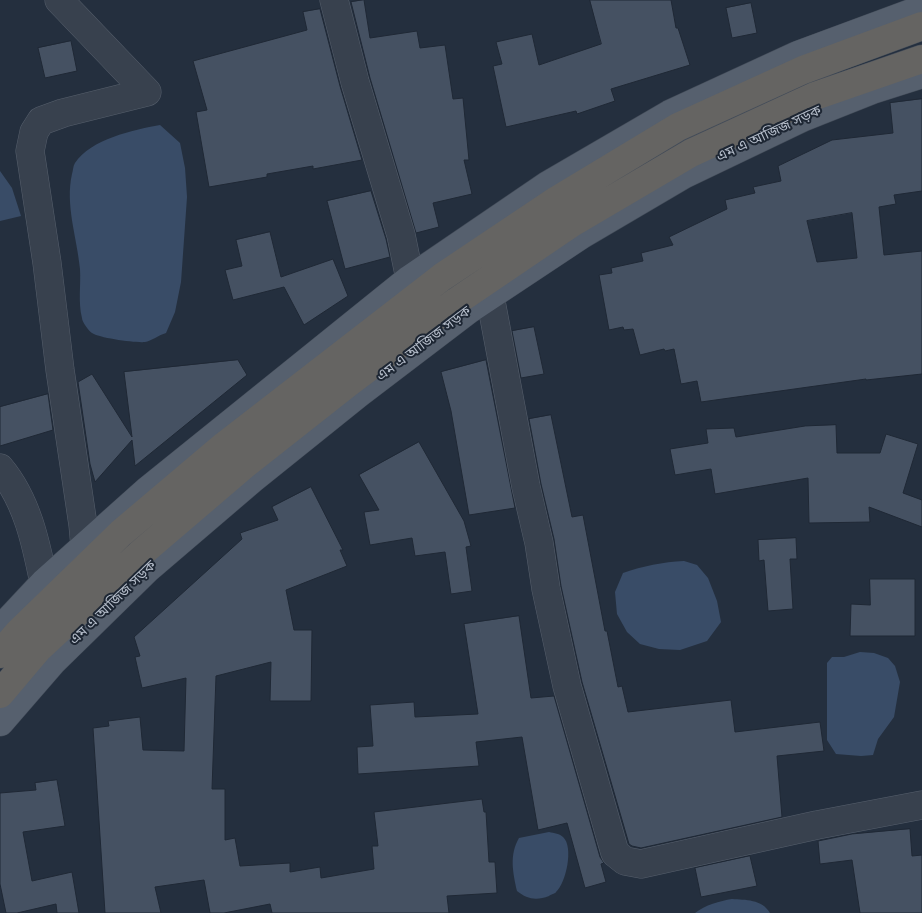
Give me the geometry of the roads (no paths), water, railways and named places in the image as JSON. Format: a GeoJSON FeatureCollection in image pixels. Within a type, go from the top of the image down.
{"type":"FeatureCollection","features":[{"type":"Feature","properties":{"kind":"highway"},"geometry":{"type":"LineString","coordinates":[[0,654],[19,632],[120,533],[225,445],[442,277],[557,200],[678,127],[803,70],[922,26]]}},
{"type":"Feature","properties":{"kind":"highway"},"geometry":{"type":"LineString","coordinates":[[0,694],[38,649],[140,554],[273,443],[465,296],[572,223],[691,153],[815,96],[922,59]]}},
{"type":"Feature","properties":{"kind":"main road"},"geometry":{"type":"LineString","coordinates":[[0,630],[44,583],[147,491],[410,279],[548,185],[670,114],[798,55],[922,10]]}},
{"type":"Feature","properties":{"kind":"main road","name":"এম এ আজিজ সড়ক"},"geometry":{"type":"LineString","coordinates":[[0,722],[52,662],[148,568],[252,479],[359,393],[468,310],[582,235],[684,174],[804,117],[872,90],[922,74]]}},
{"type":"Feature","properties":{"kind":"street"},"geometry":{"type":"LineString","coordinates":[[59,0],[147,92],[63,113],[42,121],[34,132],[30,151],[85,547]]}},
{"type":"Feature","properties":{"kind":"street"},"geometry":{"type":"LineString","coordinates":[[334,0],[355,82],[401,235],[410,279]]}},
{"type":"Feature","properties":{"kind":"street"},"geometry":{"type":"LineString","coordinates":[[490,296],[526,487],[539,543],[546,589],[567,686],[615,853],[625,861],[641,864],[818,825],[922,805]]}},
{"type":"Feature","properties":{"kind":"street"},"geometry":{"type":"LineString","coordinates":[[0,468],[18,493],[37,549],[44,583]]}},
{"type":"Feature","properties":{"kind":"water"},"geometry":{"type":"Polygon","coordinates":[[[160,125],[180,143],[185,168],[187,197],[181,282],[175,312],[166,333],[147,341],[126,341],[102,337],[89,330],[83,322],[81,312],[79,257],[72,221],[70,197],[74,166],[82,155],[102,142],[125,133],[160,125]]]}},
{"type":"Feature","properties":{"kind":"water"},"geometry":{"type":"Polygon","coordinates":[[[0,171],[12,188],[21,216],[0,221],[0,171]]]}},
{"type":"Feature","properties":{"kind":"water"},"geometry":{"type":"Polygon","coordinates":[[[684,561],[697,565],[708,578],[717,601],[721,622],[707,641],[680,650],[659,649],[640,644],[627,632],[617,614],[615,592],[623,573],[668,562],[684,561]]]}},
{"type":"Feature","properties":{"kind":"water"},"geometry":{"type":"Polygon","coordinates":[[[860,652],[874,653],[888,658],[895,666],[900,682],[894,717],[878,739],[873,755],[836,754],[827,740],[827,663],[832,657],[844,657],[860,652]]]}},
{"type":"Feature","properties":{"kind":"water"},"geometry":{"type":"Polygon","coordinates":[[[549,832],[563,837],[568,849],[566,873],[563,881],[555,893],[549,896],[536,899],[524,896],[517,891],[514,878],[513,857],[516,844],[519,838],[549,832]]]}},
{"type":"Feature","properties":{"kind":"water"},"geometry":{"type":"Polygon","coordinates":[[[732,899],[758,903],[767,908],[770,913],[695,913],[713,904],[732,899]]]}}]}
